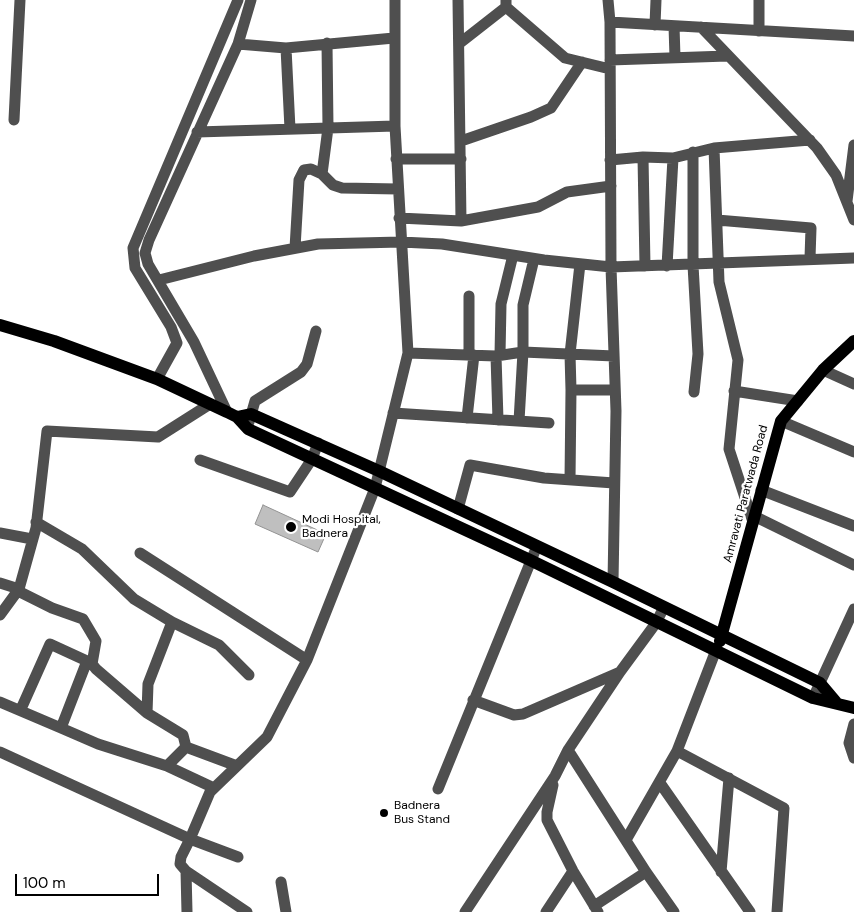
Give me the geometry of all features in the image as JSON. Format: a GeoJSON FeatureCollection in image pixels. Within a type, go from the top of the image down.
{"type":"FeatureCollection","features":[{"type":"Feature","properties":{"kind":"main road"},"geometry":{"type":"LineString","coordinates":[[0,325],[54,341],[157,379],[232,414],[248,429],[530,560],[812,698],[836,702],[854,708]]}},
{"type":"Feature","properties":{"kind":"main road","name":"Amravati Paratwada Road"},"geometry":{"type":"LineString","coordinates":[[716,650],[722,635],[781,421],[823,370],[854,341]]}},
{"type":"Feature","properties":{"kind":"main road"},"geometry":{"type":"LineString","coordinates":[[232,414],[251,414],[318,443],[613,582],[820,683],[836,702]]}},
{"type":"Feature","properties":{"kind":"street"},"geometry":{"type":"LineString","coordinates":[[14,120],[20,0]]}},
{"type":"Feature","properties":{"kind":"street"},"geometry":{"type":"LineString","coordinates":[[157,379],[177,343],[171,327],[136,268],[133,248],[238,0]]}},
{"type":"Feature","properties":{"kind":"street"},"geometry":{"type":"LineString","coordinates":[[232,414],[195,342],[146,258],[148,240],[238,44],[251,0]]}},
{"type":"Feature","properties":{"kind":"street"},"geometry":{"type":"LineString","coordinates":[[187,912],[186,871],[180,860],[210,792],[267,737],[307,660],[375,488],[408,352],[402,242],[398,218],[394,0]]}},
{"type":"Feature","properties":{"kind":"street"},"geometry":{"type":"LineString","coordinates":[[458,0],[461,221]]}},
{"type":"Feature","properties":{"kind":"street"},"geometry":{"type":"LineString","coordinates":[[608,0],[610,22],[611,267],[615,390],[613,582]]}},
{"type":"Feature","properties":{"kind":"street"},"geometry":{"type":"LineString","coordinates":[[656,0],[656,25]]}},
{"type":"Feature","properties":{"kind":"street"},"geometry":{"type":"LineString","coordinates":[[758,0],[759,31]]}},
{"type":"Feature","properties":{"kind":"street"},"geometry":{"type":"LineString","coordinates":[[460,43],[506,4],[565,58],[610,65],[675,58],[727,56]]}},
{"type":"Feature","properties":{"kind":"street"},"geometry":{"type":"LineString","coordinates":[[610,22],[854,36]]}},
{"type":"Feature","properties":{"kind":"street"},"geometry":{"type":"LineString","coordinates":[[674,26],[675,58]]}},
{"type":"Feature","properties":{"kind":"street"},"geometry":{"type":"LineString","coordinates":[[701,27],[810,140],[836,175],[854,220]]}},
{"type":"Feature","properties":{"kind":"street"},"geometry":{"type":"LineString","coordinates":[[238,44],[286,48],[394,38]]}},
{"type":"Feature","properties":{"kind":"street"},"geometry":{"type":"LineString","coordinates":[[322,174],[328,128],[326,43]]}},
{"type":"Feature","properties":{"kind":"street"},"geometry":{"type":"LineString","coordinates":[[286,48],[290,128]]}},
{"type":"Feature","properties":{"kind":"street"},"geometry":{"type":"LineString","coordinates":[[461,141],[531,117],[551,108],[582,62]]}},
{"type":"Feature","properties":{"kind":"street"},"geometry":{"type":"LineString","coordinates":[[198,132],[395,126]]}},
{"type":"Feature","properties":{"kind":"street"},"geometry":{"type":"LineString","coordinates":[[610,160],[643,156],[672,158],[714,148],[810,140]]}},
{"type":"Feature","properties":{"kind":"street"},"geometry":{"type":"LineString","coordinates":[[847,202],[854,145]]}},
{"type":"Feature","properties":{"kind":"street"},"geometry":{"type":"LineString","coordinates":[[714,148],[720,290],[737,354],[729,449],[754,519],[854,565]]}},
{"type":"Feature","properties":{"kind":"street"},"geometry":{"type":"LineString","coordinates":[[693,152],[692,265],[698,354],[694,392]]}},
{"type":"Feature","properties":{"kind":"street"},"geometry":{"type":"LineString","coordinates":[[643,156],[645,266]]}},
{"type":"Feature","properties":{"kind":"street"},"geometry":{"type":"LineString","coordinates":[[667,266],[672,158]]}},
{"type":"Feature","properties":{"kind":"street"},"geometry":{"type":"LineString","coordinates":[[396,160],[461,159]]}},
{"type":"Feature","properties":{"kind":"street"},"geometry":{"type":"LineString","coordinates":[[296,248],[299,175],[307,169],[322,174],[333,185],[342,188],[398,189]]}},
{"type":"Feature","properties":{"kind":"street"},"geometry":{"type":"LineString","coordinates":[[398,218],[461,221],[538,207],[550,203],[567,192],[611,186]]}},
{"type":"Feature","properties":{"kind":"street"},"geometry":{"type":"LineString","coordinates":[[717,220],[811,228],[810,258]]}},
{"type":"Feature","properties":{"kind":"street"},"geometry":{"type":"LineString","coordinates":[[159,280],[318,244],[402,242],[442,244],[534,259],[611,267],[692,265],[810,258],[854,258]]}},
{"type":"Feature","properties":{"kind":"street"},"geometry":{"type":"LineString","coordinates":[[498,420],[498,356],[501,304],[513,255]]}},
{"type":"Feature","properties":{"kind":"street"},"geometry":{"type":"LineString","coordinates":[[519,421],[523,352],[523,305],[534,259]]}},
{"type":"Feature","properties":{"kind":"street"},"geometry":{"type":"LineString","coordinates":[[570,480],[570,354],[580,264]]}},
{"type":"Feature","properties":{"kind":"street"},"geometry":{"type":"LineString","coordinates":[[467,418],[471,355],[469,296]]}},
{"type":"Feature","properties":{"kind":"street"},"geometry":{"type":"LineString","coordinates":[[248,429],[255,401],[301,372],[308,364],[316,332]]}},
{"type":"Feature","properties":{"kind":"street"},"geometry":{"type":"LineString","coordinates":[[177,343],[195,342]]}},
{"type":"Feature","properties":{"kind":"street"},"geometry":{"type":"LineString","coordinates":[[408,352],[498,356],[523,352],[614,356]]}},
{"type":"Feature","properties":{"kind":"street"},"geometry":{"type":"LineString","coordinates":[[823,370],[854,384]]}},
{"type":"Feature","properties":{"kind":"street"},"geometry":{"type":"LineString","coordinates":[[571,390],[615,390]]}},
{"type":"Feature","properties":{"kind":"street"},"geometry":{"type":"LineString","coordinates":[[734,391],[798,401]]}},
{"type":"Feature","properties":{"kind":"street"},"geometry":{"type":"LineString","coordinates":[[0,614],[18,590],[32,539],[36,522],[47,431],[158,437],[210,404]]}},
{"type":"Feature","properties":{"kind":"street"},"geometry":{"type":"LineString","coordinates":[[393,413],[549,423]]}},
{"type":"Feature","properties":{"kind":"street"},"geometry":{"type":"LineString","coordinates":[[781,421],[854,452]]}},
{"type":"Feature","properties":{"kind":"street"},"geometry":{"type":"LineString","coordinates":[[200,460],[290,492],[312,459],[318,443]]}},
{"type":"Feature","properties":{"kind":"street"},"geometry":{"type":"LineString","coordinates":[[458,509],[470,465],[544,478],[614,483]]}},
{"type":"Feature","properties":{"kind":"street"},"geometry":{"type":"LineString","coordinates":[[761,490],[854,526]]}},
{"type":"Feature","properties":{"kind":"street"},"geometry":{"type":"LineString","coordinates":[[36,522],[82,549],[134,600],[172,622],[219,645],[249,674]]}},
{"type":"Feature","properties":{"kind":"street"},"geometry":{"type":"LineString","coordinates":[[0,533],[32,539]]}},
{"type":"Feature","properties":{"kind":"street"},"geometry":{"type":"LineString","coordinates":[[438,789],[537,546]]}},
{"type":"Feature","properties":{"kind":"street"},"geometry":{"type":"LineString","coordinates":[[140,553],[307,660]]}},
{"type":"Feature","properties":{"kind":"street"},"geometry":{"type":"LineString","coordinates":[[0,583],[46,605],[83,619],[96,640],[90,663],[61,728]]}},
{"type":"Feature","properties":{"kind":"street"},"geometry":{"type":"LineString","coordinates":[[465,912],[555,776],[568,750],[620,672],[656,623],[664,607]]}},
{"type":"Feature","properties":{"kind":"street"},"geometry":{"type":"LineString","coordinates":[[812,698],[853,612]]}},
{"type":"Feature","properties":{"kind":"street"},"geometry":{"type":"LineString","coordinates":[[147,713],[148,684],[172,622]]}},
{"type":"Feature","properties":{"kind":"street"},"geometry":{"type":"LineString","coordinates":[[22,709],[50,644],[90,663],[147,713],[182,735],[186,747]]}},
{"type":"Feature","properties":{"kind":"street"},"geometry":{"type":"LineString","coordinates":[[626,840],[677,751],[716,650]]}},
{"type":"Feature","properties":{"kind":"street"},"geometry":{"type":"LineString","coordinates":[[473,700],[514,714],[523,714],[620,672]]}},
{"type":"Feature","properties":{"kind":"street"},"geometry":{"type":"LineString","coordinates":[[0,702],[22,709],[98,744],[168,766],[214,788]]}},
{"type":"Feature","properties":{"kind":"street"},"geometry":{"type":"LineString","coordinates":[[854,724],[849,742],[854,758]]}},
{"type":"Feature","properties":{"kind":"street"},"geometry":{"type":"LineString","coordinates":[[186,747],[237,766]]}},
{"type":"Feature","properties":{"kind":"street"},"geometry":{"type":"LineString","coordinates":[[168,766],[186,747]]}},
{"type":"Feature","properties":{"kind":"street"},"geometry":{"type":"LineString","coordinates":[[568,750],[646,872],[674,912]]}},
{"type":"Feature","properties":{"kind":"street"},"geometry":{"type":"LineString","coordinates":[[677,751],[784,808],[777,912]]}},
{"type":"Feature","properties":{"kind":"street"},"geometry":{"type":"LineString","coordinates":[[0,752],[190,839],[238,857]]}},
{"type":"Feature","properties":{"kind":"street"},"geometry":{"type":"LineString","coordinates":[[555,776],[546,816],[573,870],[596,909],[646,872]]}},
{"type":"Feature","properties":{"kind":"street"},"geometry":{"type":"LineString","coordinates":[[722,872],[729,778]]}},
{"type":"Feature","properties":{"kind":"street"},"geometry":{"type":"LineString","coordinates":[[660,783],[750,912]]}},
{"type":"Feature","properties":{"kind":"street"},"geometry":{"type":"LineString","coordinates":[[546,912],[573,870]]}},
{"type":"Feature","properties":{"kind":"street"},"geometry":{"type":"LineString","coordinates":[[186,871],[248,912]]}},
{"type":"Feature","properties":{"kind":"street"},"geometry":{"type":"LineString","coordinates":[[281,882],[286,912]]}},
{"type":"Feature","properties":{"kind":"building"},"geometry":{"type":"Polygon","coordinates":[[[263,505],[326,534],[318,552],[255,524],[263,505]]]}},
{"type":"Feature","properties":{"kind":"place","name":"Modi Hospital, Badnera"},"geometry":{"type":"Point","coordinates":[291,527]}},
{"type":"Feature","properties":{"kind":"place","name":"Badnera Bus Stand"},"geometry":{"type":"Point","coordinates":[384,813]}}]}
